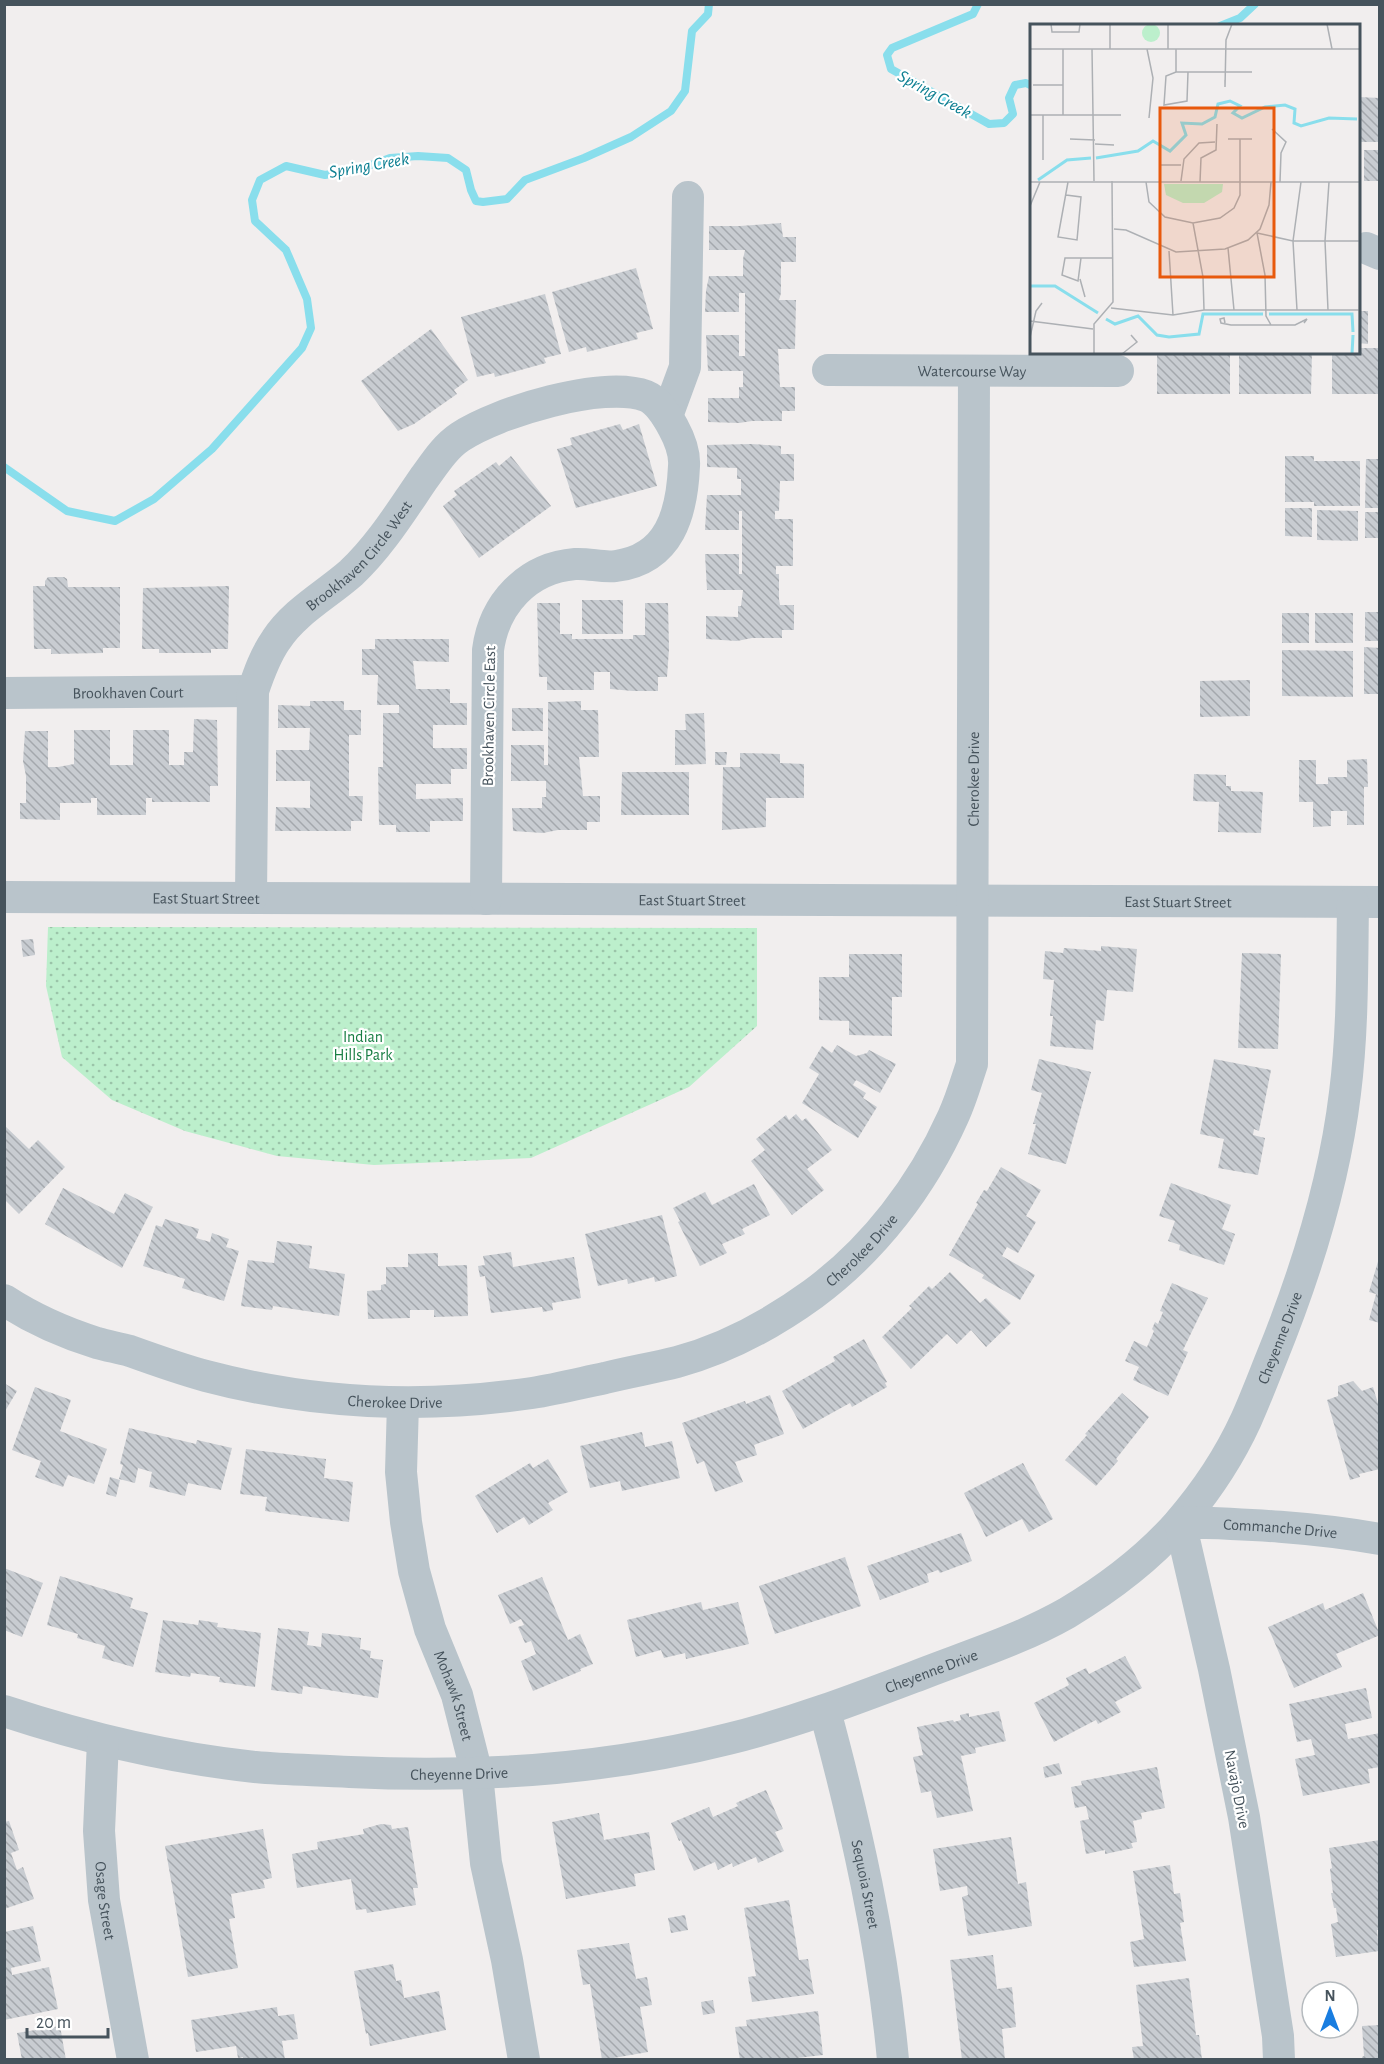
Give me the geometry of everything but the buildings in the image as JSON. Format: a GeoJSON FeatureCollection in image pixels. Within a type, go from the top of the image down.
{"type":"FeatureCollection","features":[{"type":"Feature","properties":{"kind":"street"},"geometry":{"type":"LineString","coordinates":[[667,416],[685,367],[688,197]]}},
{"type":"Feature","properties":{"kind":"street","name":"Watercourse Way"},"geometry":{"type":"LineString","coordinates":[[828,370],[1118,371]]}},
{"type":"Feature","properties":{"kind":"street","name":"Cherokee Drive"},"geometry":{"type":"LineString","coordinates":[[4,1300],[53,1326],[97,1343],[204,1376],[272,1391],[341,1400],[403,1403],[465,1401],[534,1393],[678,1362],[728,1343],[769,1322],[814,1293],[860,1253],[896,1214],[930,1163],[954,1116],[972,1064],[974,371]]}},
{"type":"Feature","properties":{"kind":"street","name":"Brookhaven Circle West"},"geometry":{"type":"LineString","coordinates":[[252,897],[253,691],[261,666],[276,639],[293,620],[352,572],[375,547],[442,454],[458,438],[473,429],[508,414],[549,402],[605,391],[627,391],[647,397],[654,401],[667,416]]}},
{"type":"Feature","properties":{"kind":"street","name":"Brookhaven Circle East"},"geometry":{"type":"LineString","coordinates":[[486,898],[488,650],[489,638],[498,614],[513,592],[528,580],[551,568],[576,564],[615,567],[639,560],[660,546],[670,533],[680,511],[685,463],[679,439],[667,416]]}},
{"type":"Feature","properties":{"kind":"street","name":"Brookhaven Court"},"geometry":{"type":"LineString","coordinates":[[4,693],[253,691]]}},
{"type":"Feature","properties":{"kind":"street","name":"East Stuart Street"},"geometry":{"type":"LineString","coordinates":[[4,897],[973,899],[1366,903]]}},
{"type":"Feature","properties":{"kind":"street","name":"Cheyenne Drive"},"geometry":{"type":"LineString","coordinates":[[4,1711],[103,1741],[185,1758],[257,1767],[390,1774],[477,1774],[559,1769],[642,1757],[724,1740],[825,1711],[1019,1636],[1067,1613],[1117,1579],[1180,1522],[1216,1474],[1246,1421],[1309,1259],[1330,1178],[1345,1095],[1352,1012],[1366,903]]}},
{"type":"Feature","properties":{"kind":"street","name":"Mohawk Street"},"geometry":{"type":"LineString","coordinates":[[403,1403],[401,1472],[414,1571],[430,1629],[457,1695],[477,1774],[486,1863],[507,1960],[524,2060]]}},
{"type":"Feature","properties":{"kind":"street","name":"Commanche Drive"},"geometry":{"type":"LineString","coordinates":[[1180,1522],[1276,1525],[1380,1539]]}},
{"type":"Feature","properties":{"kind":"street","name":"Navajo Drive"},"geometry":{"type":"LineString","coordinates":[[1180,1522],[1214,1669],[1244,1817],[1276,2025],[1279,2060]]}},
{"type":"Feature","properties":{"kind":"street","name":"Sequoia Street"},"geometry":{"type":"LineString","coordinates":[[825,1711],[852,1811],[873,1912],[889,2014],[893,2060]]}},
{"type":"Feature","properties":{"kind":"street","name":"Osage Street"},"geometry":{"type":"LineString","coordinates":[[103,1741],[99,1831],[104,1900],[133,2060]]}},
{"type":"Feature","properties":{"kind":"green space","name":"Indian Hills Park"},"geometry":{"type":"Polygon","coordinates":[[[48,927],[757,928],[757,1026],[689,1087],[531,1158],[374,1165],[277,1156],[185,1131],[112,1100],[62,1057],[46,986],[48,927]]]}},
{"type":"Feature","properties":{"kind":"waterway","name":"Spring Creek"},"geometry":{"type":"LineString","coordinates":[[4,467],[67,511],[115,521],[154,499],[212,449],[302,348],[311,328],[307,299],[286,250],[255,221],[252,200],[260,180],[286,166],[325,175],[360,169],[390,158],[418,156],[448,158],[466,170],[476,201],[507,199],[525,180],[631,137],[671,111],[685,91],[692,31],[708,14],[709,4]]}},
{"type":"Feature","properties":{"kind":"waterway","name":"Spring Creek"},"geometry":{"type":"LineString","coordinates":[[978,4],[973,14],[892,48],[887,55],[891,69],[989,124],[1004,123],[1013,114],[1009,98],[1015,85],[1026,83],[1030,85]]}},
{"type":"Feature","properties":{"kind":"waterway","name":"Spring Creek"},"geometry":{"type":"LineString","coordinates":[[1225,24],[1240,18],[1255,4]]}}]}
